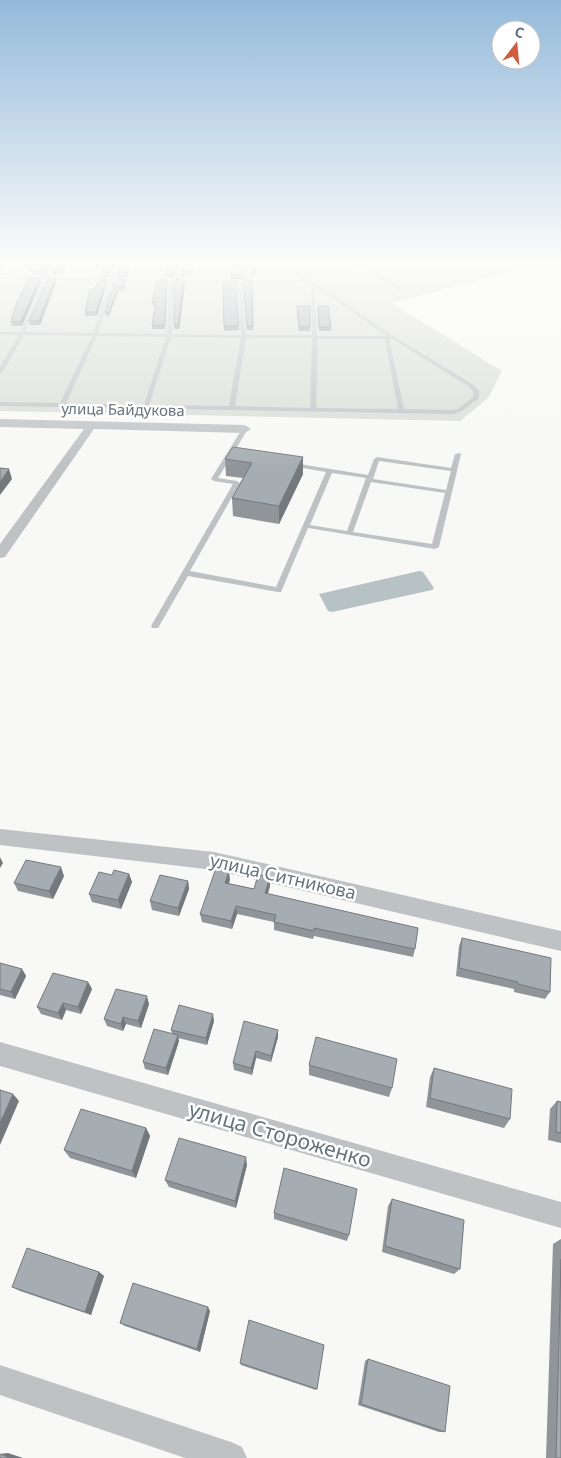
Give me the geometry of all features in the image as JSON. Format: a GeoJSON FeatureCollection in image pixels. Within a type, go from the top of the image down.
{"type":"FeatureCollection","features":[{"type":"Feature","properties":{"kind":"street","name":"улица Байдукова"},"geometry":{"type":"LineString","coordinates":[[0,423],[245,429]]}},
{"type":"Feature","properties":{"kind":"street","name":"улица Байдукова"},"geometry":{"type":"LineString","coordinates":[[0,428],[89,430],[0,554]]}},
{"type":"Feature","properties":{"kind":"street","name":"улица Ситникова"},"geometry":{"type":"LineString","coordinates":[[0,838],[214,861],[561,941]]}},
{"type":"Feature","properties":{"kind":"street","name":"улица Стороженко"},"geometry":{"type":"LineString","coordinates":[[0,1054],[561,1215]]}},
{"type":"Feature","properties":{"kind":"street"},"geometry":{"type":"LineString","coordinates":[[0,1380],[230,1458]]}},
{"type":"Feature","properties":{"kind":"lane"},"geometry":{"type":"LineString","coordinates":[[63,404],[95,332]]}},
{"type":"Feature","properties":{"kind":"lane"},"geometry":{"type":"LineString","coordinates":[[146,406],[169,332]]}},
{"type":"Feature","properties":{"kind":"lane"},"geometry":{"type":"LineString","coordinates":[[232,407],[244,332]]}},
{"type":"Feature","properties":{"kind":"lane"},"geometry":{"type":"LineString","coordinates":[[313,410],[315,332]]}},
{"type":"Feature","properties":{"kind":"lane"},"geometry":{"type":"LineString","coordinates":[[0,404],[453,412],[460,410],[476,398],[476,391],[380,332]]}},
{"type":"Feature","properties":{"kind":"lane"},"geometry":{"type":"LineString","coordinates":[[0,334],[390,339]]}},
{"type":"Feature","properties":{"kind":"lane"},"geometry":{"type":"LineString","coordinates":[[0,371],[22,334]]}},
{"type":"Feature","properties":{"kind":"lane"},"geometry":{"type":"LineString","coordinates":[[390,339],[402,411]]}},
{"type":"Feature","properties":{"kind":"lane"},"geometry":{"type":"LineString","coordinates":[[155,626],[237,483],[214,479],[245,429]]}},
{"type":"Feature","properties":{"kind":"lane"},"geometry":{"type":"LineString","coordinates":[[306,526],[435,547],[458,454]]}},
{"type":"Feature","properties":{"kind":"lane"},"geometry":{"type":"LineString","coordinates":[[229,456],[238,457]]}},
{"type":"Feature","properties":{"kind":"lane"},"geometry":{"type":"LineString","coordinates":[[349,533],[377,459],[454,470]]}},
{"type":"Feature","properties":{"kind":"lane"},"geometry":{"type":"LineString","coordinates":[[284,464],[449,492]]}},
{"type":"Feature","properties":{"kind":"lane"},"geometry":{"type":"LineString","coordinates":[[186,573],[278,590],[330,471]]}},
{"type":"Feature","properties":{"kind":"shaded area"},"geometry":{"type":"Polygon","coordinates":[[[0,332],[438,332],[502,371],[488,398],[460,421],[0,411],[0,332]]]}},
{"type":"Feature","properties":{"kind":"shaded area"},"geometry":{"type":"Polygon","coordinates":[[[419,571],[423,572],[434,588],[432,590],[332,612],[328,611],[319,594],[419,571]]]}},
{"type":"Feature","properties":{"kind":"building"},"geometry":{"type":"Polygon","coordinates":[[[233,447],[303,457],[279,506],[232,498],[252,463],[225,459],[233,447]]]}},
{"type":"Feature","properties":{"kind":"building"},"geometry":{"type":"Polygon","coordinates":[[[0,468],[9,469],[0,482],[0,468]]]}},
{"type":"Feature","properties":{"kind":"building"},"geometry":{"type":"Polygon","coordinates":[[[26,860],[61,867],[49,891],[14,883],[26,860]]]}},
{"type":"Feature","properties":{"kind":"building"},"geometry":{"type":"Polygon","coordinates":[[[216,868],[229,871],[225,883],[254,889],[258,875],[270,877],[265,893],[418,928],[415,949],[314,928],[314,931],[274,922],[276,915],[236,906],[231,921],[200,914],[216,868]]]}},
{"type":"Feature","properties":{"kind":"building"},"geometry":{"type":"Polygon","coordinates":[[[114,870],[129,874],[118,900],[89,894],[99,872],[112,875],[114,870]]]}},
{"type":"Feature","properties":{"kind":"building"},"geometry":{"type":"Polygon","coordinates":[[[160,875],[188,881],[178,908],[150,901],[160,875]]]}},
{"type":"Feature","properties":{"kind":"building"},"geometry":{"type":"Polygon","coordinates":[[[462,938],[551,958],[550,992],[518,984],[518,982],[459,968],[462,938]]]}},
{"type":"Feature","properties":{"kind":"building"},"geometry":{"type":"Polygon","coordinates":[[[0,963],[22,969],[11,992],[0,989],[0,963]]]}},
{"type":"Feature","properties":{"kind":"building"},"geometry":{"type":"Polygon","coordinates":[[[53,973],[88,982],[78,1007],[63,1003],[58,1013],[37,1007],[53,973]]]}},
{"type":"Feature","properties":{"kind":"building"},"geometry":{"type":"Polygon","coordinates":[[[116,989],[147,996],[138,1021],[123,1017],[121,1024],[104,1019],[116,989]]]}},
{"type":"Feature","properties":{"kind":"building"},"geometry":{"type":"Polygon","coordinates":[[[179,1005],[213,1014],[206,1038],[171,1030],[179,1005]]]}},
{"type":"Feature","properties":{"kind":"building"},"geometry":{"type":"Polygon","coordinates":[[[244,1021],[278,1030],[271,1056],[256,1051],[251,1068],[233,1063],[244,1021]]]}},
{"type":"Feature","properties":{"kind":"building"},"geometry":{"type":"Polygon","coordinates":[[[154,1029],[178,1035],[166,1068],[143,1062],[154,1029]]]}},
{"type":"Feature","properties":{"kind":"building"},"geometry":{"type":"Polygon","coordinates":[[[316,1037],[397,1059],[392,1088],[309,1065],[316,1037]]]}},
{"type":"Feature","properties":{"kind":"building"},"geometry":{"type":"Polygon","coordinates":[[[434,1068],[512,1089],[510,1119],[430,1098],[434,1068]]]}},
{"type":"Feature","properties":{"kind":"building"},"geometry":{"type":"Polygon","coordinates":[[[0,1090],[13,1094],[0,1123],[0,1090]]]}},
{"type":"Feature","properties":{"kind":"building"},"geometry":{"type":"Polygon","coordinates":[[[557,1101],[561,1102],[561,1133],[556,1132],[557,1101]]]}},
{"type":"Feature","properties":{"kind":"building"},"geometry":{"type":"Polygon","coordinates":[[[81,1109],[146,1128],[132,1171],[64,1150],[81,1109]]]}},
{"type":"Feature","properties":{"kind":"building"},"geometry":{"type":"Polygon","coordinates":[[[179,1138],[246,1157],[235,1201],[165,1180],[179,1138]]]}},
{"type":"Feature","properties":{"kind":"building"},"geometry":{"type":"Polygon","coordinates":[[[284,1168],[357,1189],[349,1235],[274,1213],[284,1168]]]}},
{"type":"Feature","properties":{"kind":"building"},"geometry":{"type":"Polygon","coordinates":[[[392,1199],[464,1220],[460,1269],[385,1246],[392,1199]]]}},
{"type":"Feature","properties":{"kind":"building"},"geometry":{"type":"Polygon","coordinates":[[[27,1248],[99,1272],[85,1312],[12,1287],[27,1248]]]}},
{"type":"Feature","properties":{"kind":"building"},"geometry":{"type":"Polygon","coordinates":[[[561,1259],[561,1458],[556,1458],[561,1259]]]}},
{"type":"Feature","properties":{"kind":"building"},"geometry":{"type":"Polygon","coordinates":[[[133,1283],[208,1307],[197,1349],[120,1323],[133,1283]]]}},
{"type":"Feature","properties":{"kind":"building"},"geometry":{"type":"Polygon","coordinates":[[[249,1320],[324,1345],[317,1389],[240,1363],[249,1320]]]}},
{"type":"Feature","properties":{"kind":"building"},"geometry":{"type":"Polygon","coordinates":[[[368,1359],[450,1386],[445,1432],[361,1404],[368,1359]]]}},
{"type":"Feature","properties":{"kind":"building"},"geometry":{"type":"Polygon","coordinates":[[[0,1454],[10,1458],[0,1458],[0,1454]]]}}]}
